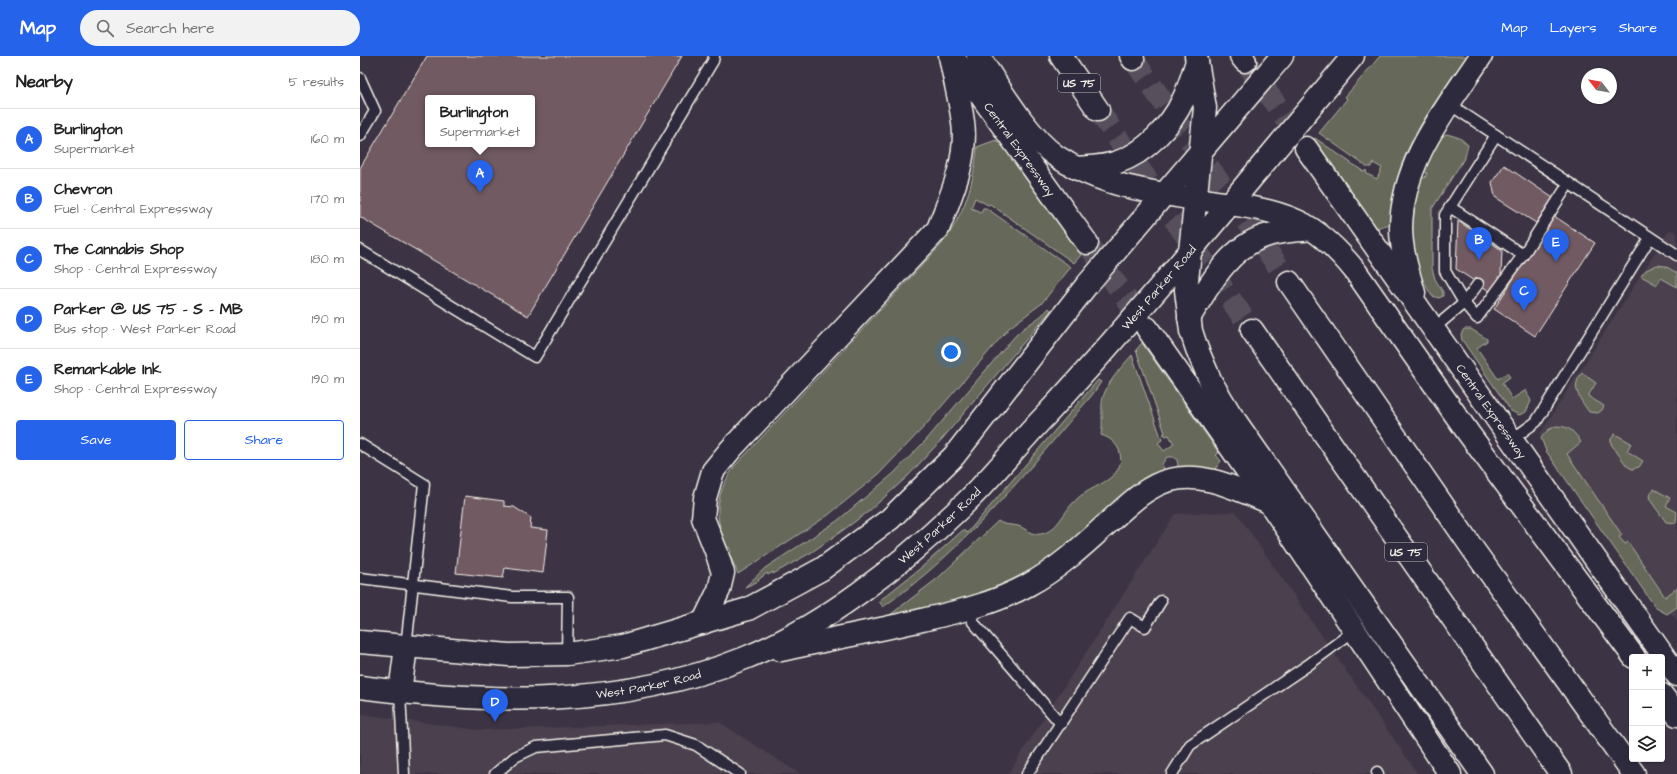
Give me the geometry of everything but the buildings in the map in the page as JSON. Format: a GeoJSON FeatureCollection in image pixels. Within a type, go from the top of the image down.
{"type":"FeatureCollection","features":[{"type":"Feature","properties":{"kind":"main road","name":"Central Expressway"},"geometry":{"type":"LineString","coordinates":[[951,56],[1087,243]]}},
{"type":"Feature","properties":{"kind":"main road"},"geometry":{"type":"LineString","coordinates":[[703,623],[719,590],[723,573],[703,518],[705,498],[713,471],[731,449],[938,229],[952,194],[962,159],[963,123],[951,56]]}},
{"type":"Feature","properties":{"kind":"main road"},"geometry":{"type":"LineString","coordinates":[[978,56],[1036,139],[1045,148],[1076,168],[1110,183],[1278,213],[1311,229],[1336,249],[1352,268],[1468,434],[1632,654]]}},
{"type":"Feature","properties":{"kind":"main road","name":"US 75"},"geometry":{"type":"LineString","coordinates":[[1061,56],[1098,110]]}},
{"type":"Feature","properties":{"kind":"main road"},"geometry":{"type":"LineString","coordinates":[[360,642],[509,655],[567,654],[623,646],[748,609],[822,569],[890,519],[954,456],[1086,286],[1282,56]]}},
{"type":"Feature","properties":{"kind":"main road","name":"West Parker Road"},"geometry":{"type":"LineString","coordinates":[[360,687],[400,692],[500,699],[560,699],[625,691],[686,677],[744,658],[796,634],[858,593],[913,552],[963,505],[1102,353],[1190,251],[1353,56]]}},
{"type":"Feature","properties":{"kind":"main road"},"geometry":{"type":"LineString","coordinates":[[1419,310],[1405,262],[1401,229],[1404,198],[1412,168],[1426,138],[1482,56]]}},
{"type":"Feature","properties":{"kind":"main road"},"geometry":{"type":"LineString","coordinates":[[1076,168],[1116,163],[1138,153],[1146,146],[1163,129],[1180,106],[1196,59]]}},
{"type":"Feature","properties":{"kind":"main road"},"geometry":{"type":"LineString","coordinates":[[1196,59],[1205,108],[1186,290],[1193,337],[1203,366],[1220,397],[1482,774]]}},
{"type":"Feature","properties":{"kind":"main road","name":"Central Expressway"},"geometry":{"type":"LineString","coordinates":[[1306,148],[1677,675]]}},
{"type":"Feature","properties":{"kind":"main road"},"geometry":{"type":"LineString","coordinates":[[1189,318],[1219,272],[1241,249],[1252,241],[1277,233],[1311,229]]}},
{"type":"Feature","properties":{"kind":"main road"},"geometry":{"type":"LineString","coordinates":[[1289,282],[1475,552],[1634,774]]}},
{"type":"Feature","properties":{"kind":"main road"},"geometry":{"type":"LineString","coordinates":[[1147,328],[1269,502],[1450,774]]}},
{"type":"Feature","properties":{"kind":"main road","name":"US 75"},"geometry":{"type":"LineString","coordinates":[[1252,330],[1561,774]]}},
{"type":"Feature","properties":{"kind":"main road"},"geometry":{"type":"LineString","coordinates":[[744,658],[969,609],[996,600],[1039,578],[1060,564],[1140,496],[1157,485],[1169,480],[1188,478],[1213,480],[1269,502]]}},
{"type":"Feature","properties":{"kind":"main road"},"geometry":{"type":"LineString","coordinates":[[400,692],[406,647]]}},
{"type":"Feature","properties":{"kind":"main road"},"geometry":{"type":"LineString","coordinates":[[1665,699],[1677,715]]}},
{"type":"Feature","properties":{"kind":"lane"},"geometry":{"type":"LineString","coordinates":[[360,250],[535,357],[710,67],[714,56]]}},
{"type":"Feature","properties":{"kind":"lane"},"geometry":{"type":"LineString","coordinates":[[360,78],[375,111],[360,136]]}},
{"type":"Feature","properties":{"kind":"lane"},"geometry":{"type":"LineString","coordinates":[[1449,104],[1677,255]]}},
{"type":"Feature","properties":{"kind":"lane"},"geometry":{"type":"LineString","coordinates":[[1496,135],[1445,215],[1445,271],[1464,303],[1476,318],[1523,255],[1569,183]]}},
{"type":"Feature","properties":{"kind":"lane"},"geometry":{"type":"LineString","coordinates":[[1450,207],[1480,232],[1523,255]]}},
{"type":"Feature","properties":{"kind":"lane"},"geometry":{"type":"LineString","coordinates":[[1511,440],[1536,422],[1650,238]]}},
{"type":"Feature","properties":{"kind":"lane"},"geometry":{"type":"LineString","coordinates":[[1433,329],[1464,303],[1478,284]]}},
{"type":"Feature","properties":{"kind":"lane"},"geometry":{"type":"LineString","coordinates":[[360,444],[424,484],[406,647]]}},
{"type":"Feature","properties":{"kind":"lane"},"geometry":{"type":"LineString","coordinates":[[360,578],[512,597],[568,596],[567,654]]}},
{"type":"Feature","properties":{"kind":"lane"},"geometry":{"type":"LineString","coordinates":[[1028,774],[1130,618],[1145,628],[1162,601]]}},
{"type":"Feature","properties":{"kind":"lane"},"geometry":{"type":"LineString","coordinates":[[969,609],[973,622],[1061,724]]}},
{"type":"Feature","properties":{"kind":"lane"},"geometry":{"type":"LineString","coordinates":[[1172,774],[1190,745],[1308,665],[1354,630]]}},
{"type":"Feature","properties":{"kind":"lane"},"geometry":{"type":"LineString","coordinates":[[400,692],[404,774]]}},
{"type":"Feature","properties":{"kind":"lane"},"geometry":{"type":"LineString","coordinates":[[496,774],[515,757],[536,747],[665,735],[696,745],[740,774]]}},
{"type":"Feature","properties":{"kind":"shaded area"},"geometry":{"type":"Polygon","coordinates":[[[1670,229],[1677,233],[1677,621],[1540,434],[1670,229]]]}},
{"type":"Feature","properties":{"kind":"shaded area"},"geometry":{"type":"Polygon","coordinates":[[[1236,512],[1418,774],[1008,774],[1175,514],[1236,512]]]}},
{"type":"Feature","properties":{"kind":"shaded area"},"geometry":{"type":"Polygon","coordinates":[[[360,714],[479,730],[719,722],[800,774],[360,774],[360,714]]]}},
{"type":"Feature","properties":{"kind":"green space"},"geometry":{"type":"Polygon","coordinates":[[[1380,56],[1467,56],[1427,115],[1406,154],[1398,176],[1393,199],[1391,224],[1373,229],[1311,143],[1315,138],[1364,172],[1366,170],[1367,174],[1377,179],[1382,168],[1373,163],[1371,167],[1367,167],[1319,133],[1347,99],[1345,97],[1380,56]]]}},
{"type":"Feature","properties":{"kind":"green space"},"geometry":{"type":"Polygon","coordinates":[[[1447,134],[1460,138],[1468,145],[1465,157],[1432,209],[1432,268],[1435,279],[1443,292],[1443,296],[1439,298],[1432,296],[1418,267],[1414,252],[1413,223],[1414,209],[1421,177],[1425,178],[1427,173],[1423,171],[1435,145],[1443,136],[1447,134]]]}},
{"type":"Feature","properties":{"kind":"green space"},"geometry":{"type":"Polygon","coordinates":[[[996,140],[997,142],[1000,140],[1081,255],[1074,263],[990,204],[988,205],[975,198],[971,208],[981,212],[983,208],[986,208],[1071,267],[1041,304],[1009,328],[924,427],[879,474],[827,516],[738,574],[729,553],[731,552],[729,547],[727,548],[723,537],[718,516],[720,497],[727,478],[734,467],[941,245],[962,211],[973,174],[977,147],[996,140]]]}},
{"type":"Feature","properties":{"kind":"green space"},"geometry":{"type":"Polygon","coordinates":[[[1657,265],[1665,266],[1677,273],[1677,287],[1661,278],[1657,285],[1641,276],[1646,270],[1657,265]]]}},
{"type":"Feature","properties":{"kind":"green space"},"geometry":{"type":"Polygon","coordinates":[[[1049,308],[1051,310],[943,438],[908,476],[868,512],[812,552],[773,574],[773,572],[768,575],[767,573],[758,580],[759,581],[745,587],[765,568],[837,521],[893,474],[927,439],[1015,336],[1049,308]]]}},
{"type":"Feature","properties":{"kind":"green space"},"geometry":{"type":"Polygon","coordinates":[[[1464,329],[1471,329],[1487,339],[1487,341],[1477,348],[1498,379],[1507,373],[1510,377],[1502,383],[1512,399],[1526,390],[1531,401],[1526,412],[1519,415],[1511,411],[1462,340],[1461,334],[1464,329]]]}},
{"type":"Feature","properties":{"kind":"green space"},"geometry":{"type":"Polygon","coordinates":[[[1142,343],[1219,453],[1216,455],[1221,461],[1213,472],[1176,470],[1178,465],[1177,460],[1173,457],[1167,457],[1162,464],[1164,469],[1168,472],[1031,573],[993,592],[886,618],[938,578],[998,521],[1021,527],[1034,534],[1047,532],[1056,525],[1077,499],[1113,476],[1118,470],[1120,453],[1113,441],[1101,435],[1102,401],[1111,380],[1132,355],[1162,440],[1158,443],[1164,451],[1174,444],[1169,435],[1166,436],[1163,434],[1165,433],[1136,350],[1142,343]]]}},
{"type":"Feature","properties":{"kind":"green space"},"geometry":{"type":"Polygon","coordinates":[[[1582,373],[1596,383],[1588,396],[1604,406],[1598,413],[1589,412],[1578,393],[1578,378],[1582,373]]]}},
{"type":"Feature","properties":{"kind":"green space"},"geometry":{"type":"Polygon","coordinates":[[[1098,380],[1101,382],[1093,394],[995,507],[969,534],[914,584],[883,607],[879,601],[922,567],[963,530],[967,533],[1098,380]]]}},
{"type":"Feature","properties":{"kind":"green space"},"geometry":{"type":"Polygon","coordinates":[[[1556,426],[1568,428],[1581,442],[1567,454],[1622,535],[1619,537],[1625,544],[1628,542],[1665,597],[1677,588],[1677,607],[1667,614],[1656,608],[1546,451],[1541,438],[1548,430],[1556,426]]]}},
{"type":"Feature","properties":{"kind":"green space"},"geometry":{"type":"Polygon","coordinates":[[[1615,434],[1631,443],[1627,451],[1643,461],[1639,467],[1632,469],[1627,466],[1611,444],[1611,439],[1615,434]]]}},
{"type":"Feature","properties":{"kind":"green space"},"geometry":{"type":"Polygon","coordinates":[[[1654,489],[1670,498],[1666,506],[1677,512],[1676,523],[1666,522],[1650,500],[1649,496],[1654,489]]]}},
{"type":"Feature","properties":{"kind":"tunnel"},"geometry":{"type":"LineString","coordinates":[[1133,59],[1289,282]]}},
{"type":"Feature","properties":{"kind":"tunnel"},"geometry":{"type":"LineString","coordinates":[[1245,61],[1303,143]]}},
{"type":"Feature","properties":{"kind":"tunnel"},"geometry":{"type":"LineString","coordinates":[[1098,110],[1252,330]]}},
{"type":"Feature","properties":{"kind":"tunnel"},"geometry":{"type":"LineString","coordinates":[[1087,243],[1147,328]]}},
{"type":"Feature","properties":{"kind":"place","name":"Burlington"},"geometry":{"type":"Point","coordinates":[480,193]}},
{"type":"Feature","properties":{"kind":"place","name":"Chevron"},"geometry":{"type":"Point","coordinates":[1479,260]}},
{"type":"Feature","properties":{"kind":"place","name":"Remarkable Ink"},"geometry":{"type":"Point","coordinates":[1556,262]}},
{"type":"Feature","properties":{"kind":"place","name":"The Cannabis Shop"},"geometry":{"type":"Point","coordinates":[1524,311]}},
{"type":"Feature","properties":{"kind":"place","name":"Parker @ US 75 - S - MB"},"geometry":{"type":"Point","coordinates":[495,722]}}]}
